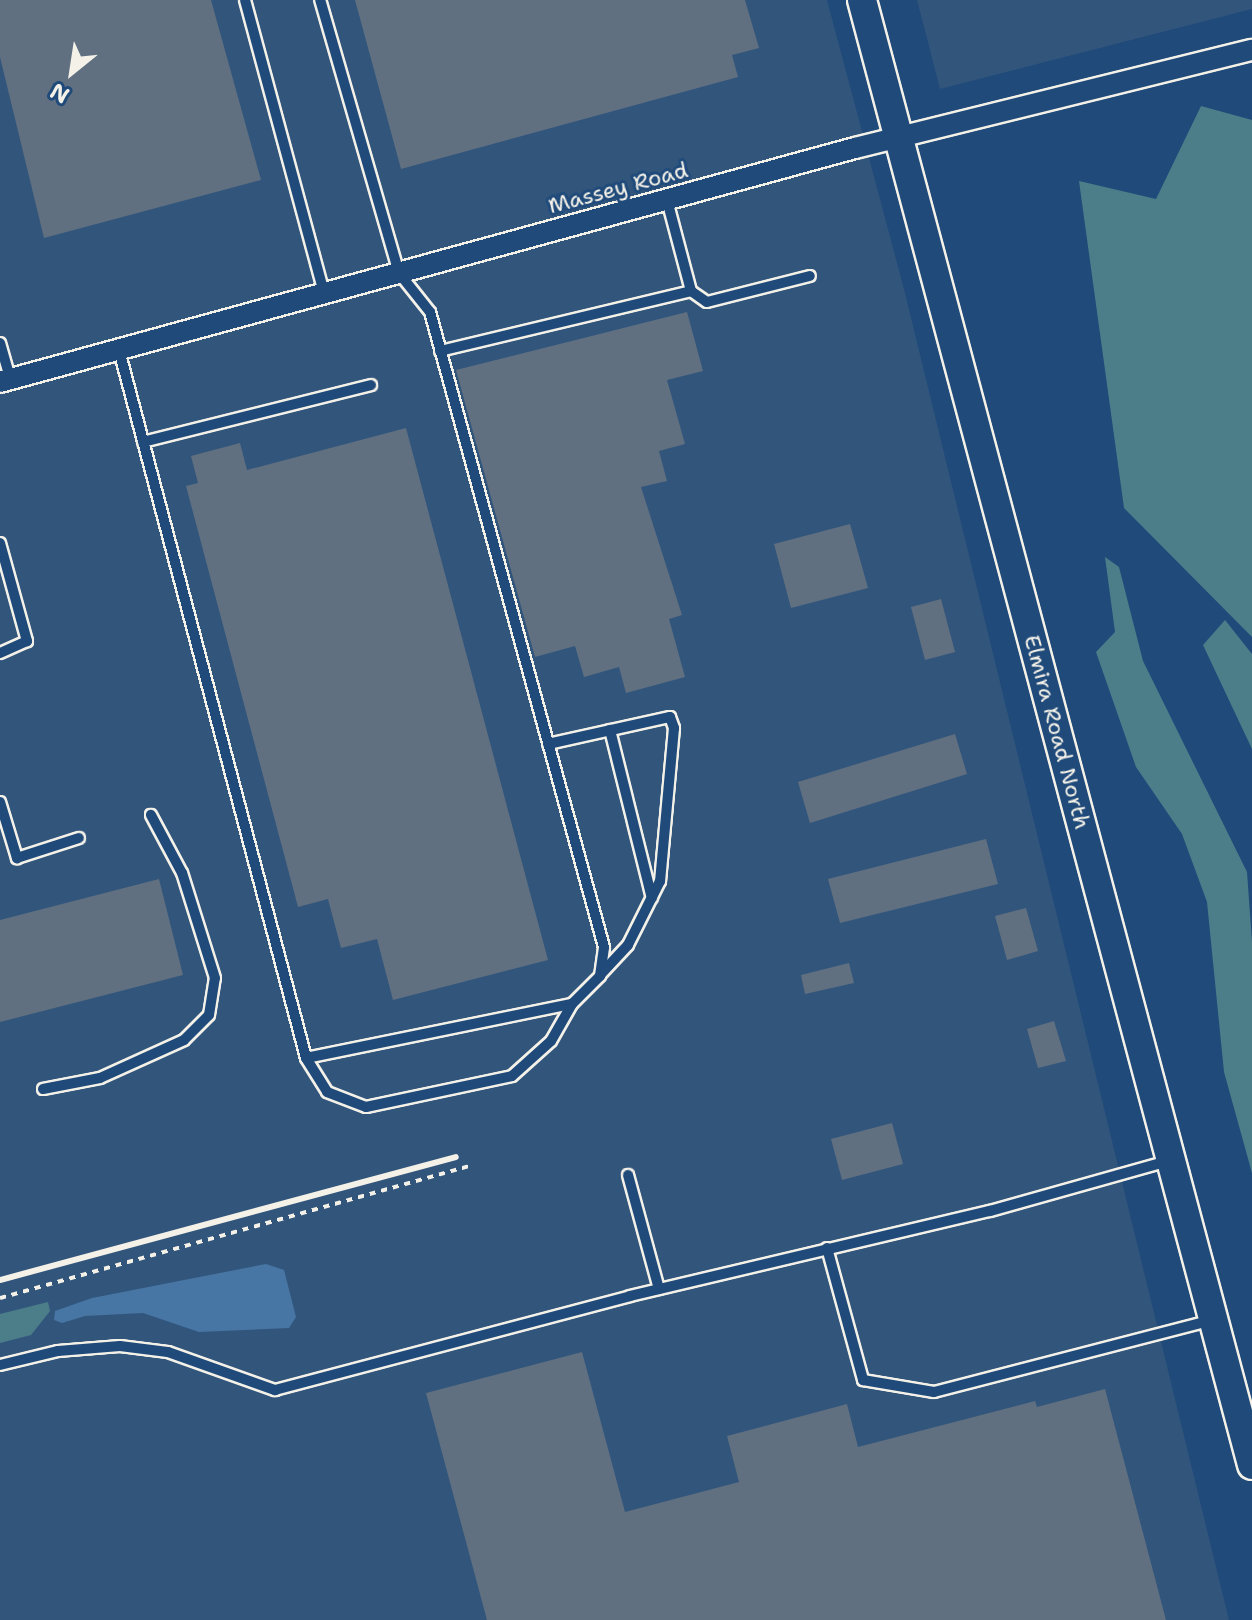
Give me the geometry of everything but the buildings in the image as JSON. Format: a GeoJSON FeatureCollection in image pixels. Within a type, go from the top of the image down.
{"type":"FeatureCollection","features":[{"type":"Feature","properties":{"kind":"main road","name":"Elmira Road North"},"geometry":{"type":"LineString","coordinates":[[862,0],[1252,1465]]}},
{"type":"Feature","properties":{"kind":"street","name":"Massey Road"},"geometry":{"type":"LineString","coordinates":[[5,381],[898,137],[1252,50]]}},
{"type":"Feature","properties":{"kind":"lane"},"geometry":{"type":"LineString","coordinates":[[245,0],[324,293]]}},
{"type":"Feature","properties":{"kind":"lane"},"geometry":{"type":"LineString","coordinates":[[320,0],[399,273],[430,312],[604,947],[600,976]]}},
{"type":"Feature","properties":{"kind":"lane"},"geometry":{"type":"LineString","coordinates":[[667,200],[691,291],[707,302],[810,276]]}},
{"type":"Feature","properties":{"kind":"lane"},"geometry":{"type":"LineString","coordinates":[[440,351],[691,291]]}},
{"type":"Feature","properties":{"kind":"lane"},"geometry":{"type":"LineString","coordinates":[[0,343],[5,381]]}},
{"type":"Feature","properties":{"kind":"lane"},"geometry":{"type":"LineString","coordinates":[[119,350],[306,1058],[327,1092],[366,1107],[512,1076],[551,1041],[572,1004],[628,945],[660,881],[674,728],[670,717],[548,744]]}},
{"type":"Feature","properties":{"kind":"lane"},"geometry":{"type":"LineString","coordinates":[[143,442],[371,385]]}},
{"type":"Feature","properties":{"kind":"lane"},"geometry":{"type":"LineString","coordinates":[[0,543],[4,569],[27,641],[0,653]]}},
{"type":"Feature","properties":{"kind":"lane"},"geometry":{"type":"LineString","coordinates":[[610,730],[652,898]]}},
{"type":"Feature","properties":{"kind":"lane"},"geometry":{"type":"LineString","coordinates":[[0,802],[17,858],[79,838]]}},
{"type":"Feature","properties":{"kind":"lane"},"geometry":{"type":"LineString","coordinates":[[43,1089],[100,1078],[184,1040],[209,1015],[215,978],[182,873],[151,815]]}},
{"type":"Feature","properties":{"kind":"lane"},"geometry":{"type":"LineString","coordinates":[[306,1058],[572,1004]]}},
{"type":"Feature","properties":{"kind":"lane"},"geometry":{"type":"LineString","coordinates":[[0,1365],[58,1351],[120,1346],[168,1352],[275,1390],[659,1289],[990,1211],[1172,1160]]}},
{"type":"Feature","properties":{"kind":"lane"},"geometry":{"type":"LineString","coordinates":[[628,1175],[659,1289]]}},
{"type":"Feature","properties":{"kind":"lane"},"geometry":{"type":"LineString","coordinates":[[827,1248],[863,1380],[934,1392],[1214,1319]]}},
{"type":"Feature","properties":{"kind":"path"},"geometry":{"type":"LineString","coordinates":[[0,1298],[470,1166]]}},
{"type":"Feature","properties":{"kind":"shaded area"},"geometry":{"type":"Polygon","coordinates":[[[0,0],[827,0],[904,289],[1229,1620],[0,1620],[0,0]]]}},
{"type":"Feature","properties":{"kind":"shaded area"},"geometry":{"type":"Polygon","coordinates":[[[917,0],[1252,0],[1252,9],[940,89],[917,0]]]}},
{"type":"Feature","properties":{"kind":"shaded area"},"geometry":{"type":"Polygon","coordinates":[[[266,1264],[284,1270],[296,1317],[289,1328],[199,1332],[143,1313],[85,1316],[62,1323],[54,1320],[55,1311],[92,1298],[266,1264]]]}},
{"type":"Feature","properties":{"kind":"green space"},"geometry":{"type":"Polygon","coordinates":[[[1201,106],[1252,120],[1252,637],[1124,508],[1079,181],[1156,199],[1201,106]]]}},
{"type":"Feature","properties":{"kind":"green space"},"geometry":{"type":"Polygon","coordinates":[[[1105,557],[1119,567],[1143,661],[1247,872],[1252,942],[1252,1173],[1224,1072],[1207,902],[1182,834],[1136,767],[1096,652],[1115,632],[1105,557]]]}},
{"type":"Feature","properties":{"kind":"green space"},"geometry":{"type":"Polygon","coordinates":[[[1225,620],[1252,654],[1252,749],[1203,645],[1225,620]]]}},
{"type":"Feature","properties":{"kind":"green space"},"geometry":{"type":"Polygon","coordinates":[[[48,1302],[50,1311],[31,1335],[0,1343],[0,1314],[48,1302]]]}},
{"type":"Feature","properties":{"kind":"railway"},"geometry":{"type":"LineString","coordinates":[[0,1280],[456,1157]]}}]}
